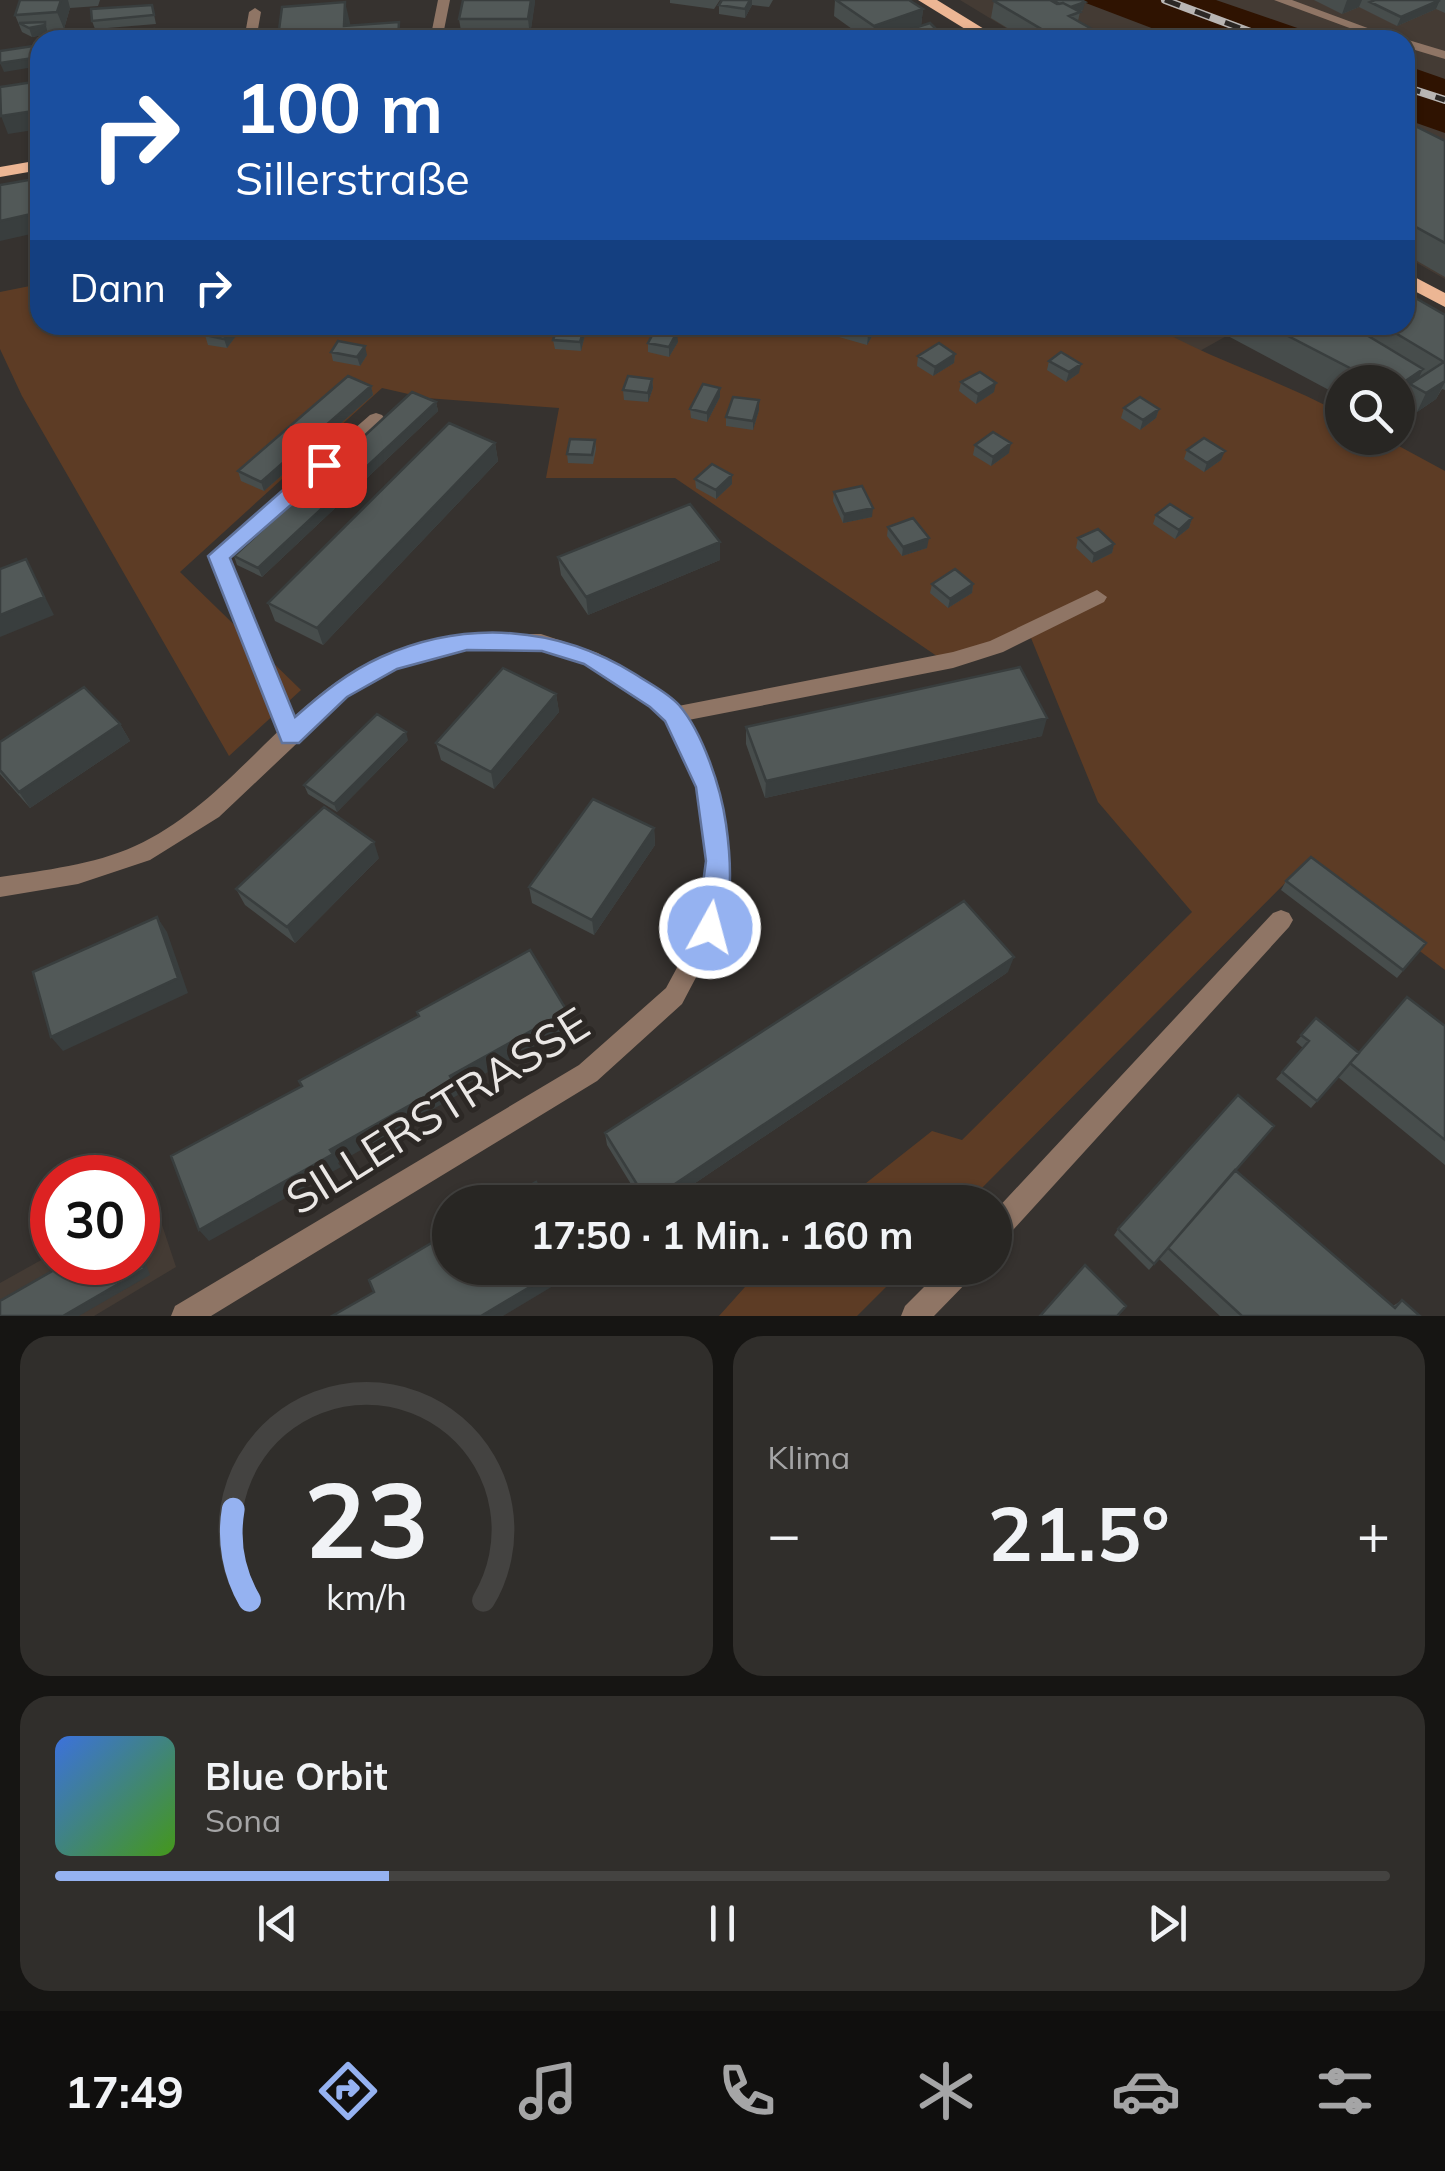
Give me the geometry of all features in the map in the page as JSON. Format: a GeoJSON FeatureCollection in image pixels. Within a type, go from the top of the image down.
{"type":"FeatureCollection","features":[{"type":"Feature","properties":{"kind":"main road"},"geometry":{"type":"LineString","coordinates":[[926,0],[977,30]]}},
{"type":"Feature","properties":{"kind":"main road"},"geometry":{"type":"LineString","coordinates":[[0,172],[30,167]]}},
{"type":"Feature","properties":{"kind":"main road"},"geometry":{"type":"LineString","coordinates":[[1415,284],[1445,301]]}},
{"type":"Feature","properties":{"kind":"street"},"geometry":{"type":"LineString","coordinates":[[438,30],[444,0]]}},
{"type":"Feature","properties":{"kind":"street"},"geometry":{"type":"LineString","coordinates":[[1280,0],[1366,30]]}},
{"type":"Feature","properties":{"kind":"street"},"geometry":{"type":"LineString","coordinates":[[252,30],[255,12]]}},
{"type":"Feature","properties":{"kind":"street"},"geometry":{"type":"LineString","coordinates":[[1415,46],[1445,56]]}},
{"type":"Feature","properties":{"kind":"street"},"geometry":{"type":"LineString","coordinates":[[290,736],[219,556],[376,419]]}},
{"type":"Feature","properties":{"kind":"street"},"geometry":{"type":"LineString","coordinates":[[673,715],[953,660],[996,646],[1097,596]]}},
{"type":"Feature","properties":{"kind":"street","name":"SILLERSTRASSE"},"geometry":{"type":"LineString","coordinates":[[0,886],[78,874],[142,853],[211,810],[339,691],[391,662],[467,642],[542,642],[592,658],[658,700],[673,715],[708,787],[719,861],[710,928],[674,996],[588,1073],[185,1316]]}},
{"type":"Feature","properties":{"kind":"street"},"geometry":{"type":"LineString","coordinates":[[1012,1213],[1281,920]]}},
{"type":"Feature","properties":{"kind":"street"},"geometry":{"type":"LineString","coordinates":[[915,1316],[945,1285]]}},
{"type":"Feature","properties":{"kind":"shaded area"},"geometry":{"type":"Polygon","coordinates":[[[960,0],[1445,0],[1445,279],[1415,262],[1415,30],[1010,30],[960,0]]]}},
{"type":"Feature","properties":{"kind":"shaded area"},"geometry":{"type":"Polygon","coordinates":[[[1078,0],[1216,0],[1303,30],[1157,30],[1078,0]]]}},
{"type":"Feature","properties":{"kind":"shaded area"},"geometry":{"type":"Polygon","coordinates":[[[1415,68],[1445,79],[1445,133],[1415,122],[1415,68]]]}},
{"type":"Feature","properties":{"kind":"shaded area"},"geometry":{"type":"Polygon","coordinates":[[[30,286],[30,335],[1171,335],[1325,406],[1325,455],[1415,455],[1445,471],[1445,970],[1304,864],[985,1185],[864,1185],[932,1131],[962,1140],[1192,912],[1098,802],[1031,638],[950,665],[675,478],[546,478],[559,408],[426,398],[382,388],[180,572],[301,690],[229,756],[22,396],[0,349],[0,292],[30,286]]]}},
{"type":"Feature","properties":{"kind":"shaded area"},"geometry":{"type":"Polygon","coordinates":[[[1168,335],[1228,335],[1198,352],[1168,335]]]}},
{"type":"Feature","properties":{"kind":"shaded area"},"geometry":{"type":"Polygon","coordinates":[[[160,1219],[176,1267],[160,1277],[160,1219]]]}},
{"type":"Feature","properties":{"kind":"shaded area"},"geometry":{"type":"Polygon","coordinates":[[[30,1266],[30,1285],[146,1285],[94,1316],[0,1316],[0,1283],[30,1266]]]}},
{"type":"Feature","properties":{"kind":"shaded area"},"geometry":{"type":"Polygon","coordinates":[[[747,1285],[888,1285],[857,1316],[719,1316],[747,1285]]]}},
{"type":"Feature","properties":{"kind":"building"},"geometry":{"type":"Polygon","coordinates":[[[20,0],[61,0],[57,12],[15,15],[20,0]]]}},
{"type":"Feature","properties":{"kind":"building"},"geometry":{"type":"Polygon","coordinates":[[[463,0],[531,0],[528,19],[459,19],[463,0]]]}},
{"type":"Feature","properties":{"kind":"building"},"geometry":{"type":"Polygon","coordinates":[[[722,0],[750,0],[745,9],[719,5],[722,0]]]}},
{"type":"Feature","properties":{"kind":"building"},"geometry":{"type":"Polygon","coordinates":[[[836,0],[909,0],[923,9],[874,26],[836,0]]]}},
{"type":"Feature","properties":{"kind":"building"},"geometry":{"type":"Polygon","coordinates":[[[1053,0],[1081,0],[1085,2],[1071,7],[1053,0]]]}},
{"type":"Feature","properties":{"kind":"building"},"geometry":{"type":"Polygon","coordinates":[[[1440,0],[1401,17],[1370,2],[1440,0]]]}},
{"type":"Feature","properties":{"kind":"building"},"geometry":{"type":"Polygon","coordinates":[[[994,1],[1063,3],[1080,12],[1069,16],[1090,28],[1043,30],[994,1]]]}},
{"type":"Feature","properties":{"kind":"building"},"geometry":{"type":"Polygon","coordinates":[[[345,2],[344,26],[399,22],[399,30],[279,30],[282,7],[345,2]]]}},
{"type":"Feature","properties":{"kind":"building"},"geometry":{"type":"Polygon","coordinates":[[[152,5],[154,15],[92,21],[91,9],[152,5]]]}},
{"type":"Feature","properties":{"kind":"building"},"geometry":{"type":"Polygon","coordinates":[[[45,22],[29,28],[19,23],[45,22]]]}},
{"type":"Feature","properties":{"kind":"building"},"geometry":{"type":"Polygon","coordinates":[[[930,23],[937,30],[908,30],[930,23]]]}},
{"type":"Feature","properties":{"kind":"building"},"geometry":{"type":"Polygon","coordinates":[[[30,46],[30,58],[0,63],[0,51],[30,46]]]}},
{"type":"Feature","properties":{"kind":"building"},"geometry":{"type":"Polygon","coordinates":[[[30,82],[30,112],[1,116],[0,87],[30,82]]]}},
{"type":"Feature","properties":{"kind":"building"},"geometry":{"type":"Polygon","coordinates":[[[1415,126],[1445,141],[1445,243],[1415,226],[1415,126]]]}},
{"type":"Feature","properties":{"kind":"building"},"geometry":{"type":"Polygon","coordinates":[[[30,180],[30,214],[0,221],[0,185],[30,180]]]}},
{"type":"Feature","properties":{"kind":"building"},"geometry":{"type":"Polygon","coordinates":[[[1415,298],[1445,315],[1445,381],[1426,393],[1415,387],[1415,381],[1444,362],[1399,335],[1415,335],[1415,298]]]}},
{"type":"Feature","properties":{"kind":"building"},"geometry":{"type":"Polygon","coordinates":[[[555,335],[582,335],[580,342],[553,340],[555,335]]]}},
{"type":"Feature","properties":{"kind":"building"},"geometry":{"type":"Polygon","coordinates":[[[652,335],[675,335],[669,347],[648,343],[652,335]]]}},
{"type":"Feature","properties":{"kind":"building"},"geometry":{"type":"Polygon","coordinates":[[[1286,335],[1367,335],[1423,369],[1415,374],[1415,365],[1344,365],[1286,335]]]}},
{"type":"Feature","properties":{"kind":"building"},"geometry":{"type":"Polygon","coordinates":[[[338,341],[365,346],[357,357],[331,352],[338,341]]]}},
{"type":"Feature","properties":{"kind":"building"},"geometry":{"type":"Polygon","coordinates":[[[939,343],[955,354],[935,367],[918,356],[939,343]]]}},
{"type":"Feature","properties":{"kind":"building"},"geometry":{"type":"Polygon","coordinates":[[[1061,352],[1081,364],[1069,372],[1049,361],[1061,352]]]}},
{"type":"Feature","properties":{"kind":"building"},"geometry":{"type":"Polygon","coordinates":[[[980,372],[996,383],[978,394],[961,382],[980,372]]]}},
{"type":"Feature","properties":{"kind":"building"},"geometry":{"type":"Polygon","coordinates":[[[348,376],[371,386],[261,482],[238,471],[348,376]]]}},
{"type":"Feature","properties":{"kind":"building"},"geometry":{"type":"Polygon","coordinates":[[[628,376],[652,379],[648,393],[623,390],[628,376]]]}},
{"type":"Feature","properties":{"kind":"building"},"geometry":{"type":"Polygon","coordinates":[[[703,384],[720,388],[707,413],[690,409],[703,384]]]}},
{"type":"Feature","properties":{"kind":"building"},"geometry":{"type":"Polygon","coordinates":[[[412,392],[436,402],[258,568],[234,556],[412,392]]]}},
{"type":"Feature","properties":{"kind":"building"},"geometry":{"type":"Polygon","coordinates":[[[733,397],[759,400],[753,421],[726,417],[733,397]]]}},
{"type":"Feature","properties":{"kind":"building"},"geometry":{"type":"Polygon","coordinates":[[[1140,397],[1159,409],[1143,420],[1124,408],[1140,397]]]}},
{"type":"Feature","properties":{"kind":"building"},"geometry":{"type":"Polygon","coordinates":[[[449,423],[495,443],[317,628],[268,603],[449,423]]]}},
{"type":"Feature","properties":{"kind":"building"},"geometry":{"type":"Polygon","coordinates":[[[993,432],[1011,443],[993,457],[975,445],[993,432]]]}},
{"type":"Feature","properties":{"kind":"building"},"geometry":{"type":"Polygon","coordinates":[[[1204,438],[1225,451],[1207,463],[1187,450],[1204,438]]]}},
{"type":"Feature","properties":{"kind":"building"},"geometry":{"type":"Polygon","coordinates":[[[570,439],[595,440],[592,455],[567,454],[570,439]]]}},
{"type":"Feature","properties":{"kind":"building"},"geometry":{"type":"Polygon","coordinates":[[[712,464],[732,475],[716,490],[695,479],[712,464]]]}},
{"type":"Feature","properties":{"kind":"building"},"geometry":{"type":"Polygon","coordinates":[[[862,486],[873,508],[844,514],[834,492],[862,486]]]}},
{"type":"Feature","properties":{"kind":"building"},"geometry":{"type":"Polygon","coordinates":[[[690,504],[720,542],[586,597],[558,557],[690,504]]]}},
{"type":"Feature","properties":{"kind":"building"},"geometry":{"type":"Polygon","coordinates":[[[1170,504],[1192,518],[1179,530],[1156,515],[1170,504]]]}},
{"type":"Feature","properties":{"kind":"building"},"geometry":{"type":"Polygon","coordinates":[[[913,518],[929,538],[903,547],[888,527],[913,518]]]}},
{"type":"Feature","properties":{"kind":"building"},"geometry":{"type":"Polygon","coordinates":[[[1098,529],[1114,544],[1094,554],[1078,538],[1098,529]]]}},
{"type":"Feature","properties":{"kind":"building"},"geometry":{"type":"Polygon","coordinates":[[[26,559],[44,597],[0,615],[0,569],[26,559]]]}},
{"type":"Feature","properties":{"kind":"building"},"geometry":{"type":"Polygon","coordinates":[[[955,569],[973,584],[950,599],[932,584],[955,569]]]}},
{"type":"Feature","properties":{"kind":"building"},"geometry":{"type":"Polygon","coordinates":[[[1020,667],[1047,718],[766,781],[746,727],[1020,667]]]}},
{"type":"Feature","properties":{"kind":"building"},"geometry":{"type":"Polygon","coordinates":[[[503,668],[556,694],[491,772],[436,743],[503,668]]]}},
{"type":"Feature","properties":{"kind":"building"},"geometry":{"type":"Polygon","coordinates":[[[84,687],[120,724],[19,792],[0,770],[0,742],[84,687]]]}},
{"type":"Feature","properties":{"kind":"building"},"geometry":{"type":"Polygon","coordinates":[[[377,714],[406,732],[334,804],[304,785],[377,714]]]}},
{"type":"Feature","properties":{"kind":"building"},"geometry":{"type":"Polygon","coordinates":[[[593,799],[654,828],[592,920],[529,887],[593,799]]]}},
{"type":"Feature","properties":{"kind":"building"},"geometry":{"type":"Polygon","coordinates":[[[324,807],[374,842],[287,927],[236,889],[324,807]]]}},
{"type":"Feature","properties":{"kind":"building"},"geometry":{"type":"Polygon","coordinates":[[[1311,857],[1426,943],[1403,970],[1286,881],[1311,857]]]}},
{"type":"Feature","properties":{"kind":"building"},"geometry":{"type":"Polygon","coordinates":[[[964,901],[1014,957],[673,1185],[637,1185],[605,1133],[964,901]]]}},
{"type":"Feature","properties":{"kind":"building"},"geometry":{"type":"Polygon","coordinates":[[[157,917],[178,978],[51,1037],[33,972],[157,917]]]}},
{"type":"Feature","properties":{"kind":"building"},"geometry":{"type":"Polygon","coordinates":[[[530,950],[567,1011],[450,1076],[453,1081],[199,1230],[171,1156],[302,1086],[299,1081],[530,950]]]}},
{"type":"Feature","properties":{"kind":"building"},"geometry":{"type":"Polygon","coordinates":[[[1407,997],[1445,1026],[1445,1140],[1350,1063],[1407,997]]]}},
{"type":"Feature","properties":{"kind":"building"},"geometry":{"type":"Polygon","coordinates":[[[1316,1018],[1359,1053],[1317,1101],[1282,1072],[1309,1041],[1301,1035],[1316,1018]]]}},
{"type":"Feature","properties":{"kind":"building"},"geometry":{"type":"Polygon","coordinates":[[[1238,1095],[1274,1126],[1154,1264],[1118,1229],[1238,1095]]]}},
{"type":"Feature","properties":{"kind":"building"},"geometry":{"type":"Polygon","coordinates":[[[1235,1170],[1395,1308],[1402,1300],[1420,1316],[1242,1316],[1168,1248],[1235,1170]]]}},
{"type":"Feature","properties":{"kind":"building"},"geometry":{"type":"Polygon","coordinates":[[[432,1243],[432,1285],[533,1285],[481,1316],[332,1316],[374,1292],[369,1280],[432,1243]]]}},
{"type":"Feature","properties":{"kind":"building"},"geometry":{"type":"Polygon","coordinates":[[[1085,1265],[1126,1306],[1117,1316],[1040,1316],[1085,1265]]]}},
{"type":"Feature","properties":{"kind":"building"},"geometry":{"type":"Polygon","coordinates":[[[30,1284],[116,1285],[63,1316],[0,1316],[0,1301],[30,1284]]]}},
{"type":"Feature","properties":{"kind":"railway"},"geometry":{"type":"LineString","coordinates":[[1165,0],[1245,30]]}},
{"type":"Feature","properties":{"kind":"railway"},"geometry":{"type":"LineString","coordinates":[[1415,90],[1445,100]]}},
{"type":"Feature","properties":{"kind":"route"},"geometry":{"type":"LineString","coordinates":[[324,465],[219,556],[290,736],[339,691],[391,662],[467,642],[542,642],[592,658],[658,700],[673,715],[708,787],[719,861],[710,928]]}}]}
